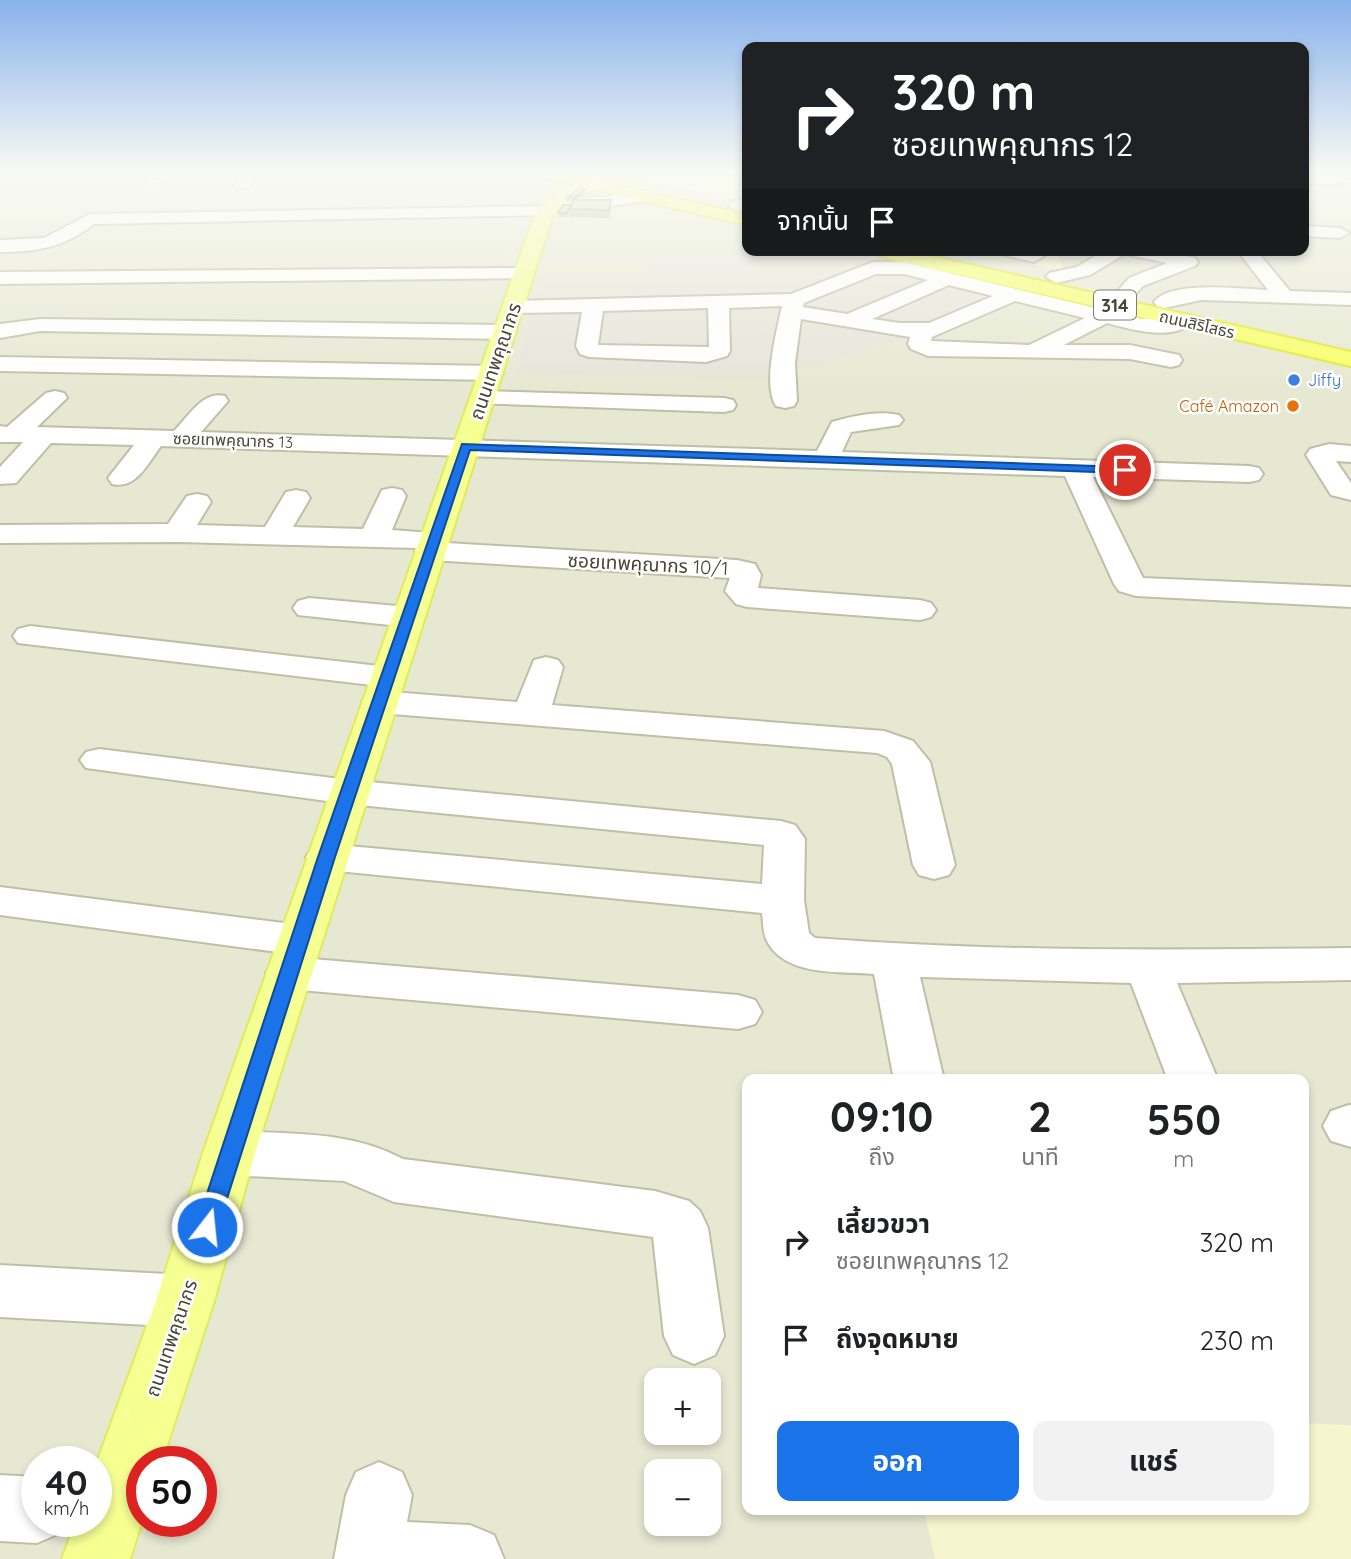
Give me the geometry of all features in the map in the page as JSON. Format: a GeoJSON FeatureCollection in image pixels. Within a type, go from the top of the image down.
{"type":"FeatureCollection","features":[{"type":"Feature","properties":{"kind":"highway","name":"ถนนสิริโสธร"},"geometry":{"type":"LineString","coordinates":[[905,256],[1351,359]]}},
{"type":"Feature","properties":{"kind":"highway","name":"ถนนสิริโสธร"},"geometry":{"type":"LineString","coordinates":[[963,256],[1056,277],[1131,288],[1164,302],[1351,344]]}},
{"type":"Feature","properties":{"kind":"main road","name":"ถนนเทพคุณากร"},"geometry":{"type":"LineString","coordinates":[[112,1499],[185,1301],[229,1153],[486,385],[514,304],[542,246]]}},
{"type":"Feature","properties":{"kind":"street"},"geometry":{"type":"LineString","coordinates":[[394,275],[401,258],[407,255]]}},
{"type":"Feature","properties":{"kind":"street"},"geometry":{"type":"LineString","coordinates":[[1056,277],[1083,271],[1108,256]]}},
{"type":"Feature","properties":{"kind":"street"},"geometry":{"type":"LineString","coordinates":[[1118,256],[1169,270]]}},
{"type":"Feature","properties":{"kind":"street"},"geometry":{"type":"LineString","coordinates":[[1174,256],[1196,259]]}},
{"type":"Feature","properties":{"kind":"street"},"geometry":{"type":"LineString","coordinates":[[1185,256],[1196,259]]}},
{"type":"Feature","properties":{"kind":"street"},"geometry":{"type":"LineString","coordinates":[[1251,256],[1283,296]]}},
{"type":"Feature","properties":{"kind":"street"},"geometry":{"type":"LineString","coordinates":[[1083,271],[1131,288],[1196,259]]}},
{"type":"Feature","properties":{"kind":"street"},"geometry":{"type":"LineString","coordinates":[[785,401],[782,382],[783,357],[800,308],[873,268],[915,270],[1155,327],[1182,320]]}},
{"type":"Feature","properties":{"kind":"street"},"geometry":{"type":"LineString","coordinates":[[406,295],[418,275]]}},
{"type":"Feature","properties":{"kind":"street"},"geometry":{"type":"LineString","coordinates":[[0,278],[278,284],[418,275],[514,304]]}},
{"type":"Feature","properties":{"kind":"street"},"geometry":{"type":"LineString","coordinates":[[849,321],[948,278]]}},
{"type":"Feature","properties":{"kind":"street"},"geometry":{"type":"LineString","coordinates":[[946,301],[980,286]]}},
{"type":"Feature","properties":{"kind":"street"},"geometry":{"type":"LineString","coordinates":[[923,321],[932,330],[1014,294]]}},
{"type":"Feature","properties":{"kind":"street"},"geometry":{"type":"LineString","coordinates":[[1164,302],[1190,294],[1351,299]]}},
{"type":"Feature","properties":{"kind":"street"},"geometry":{"type":"LineString","coordinates":[[593,305],[587,346],[589,349],[597,352],[706,355],[719,351],[720,347],[718,303]]}},
{"type":"Feature","properties":{"kind":"street"},"geometry":{"type":"LineString","coordinates":[[4,334],[40,325],[273,329],[514,304],[718,303],[800,308],[849,321],[888,327],[923,321]]}},
{"type":"Feature","properties":{"kind":"street"},"geometry":{"type":"LineString","coordinates":[[1032,317],[1056,304]]}},
{"type":"Feature","properties":{"kind":"street"},"geometry":{"type":"LineString","coordinates":[[1033,352],[1105,316]]}},
{"type":"Feature","properties":{"kind":"street"},"geometry":{"type":"LineString","coordinates":[[962,318],[1002,328],[967,351]]}},
{"type":"Feature","properties":{"kind":"street"},"geometry":{"type":"LineString","coordinates":[[923,321],[920,347],[967,351],[1121,351],[1171,360]]}},
{"type":"Feature","properties":{"kind":"street"},"geometry":{"type":"LineString","coordinates":[[238,367],[273,329]]}},
{"type":"Feature","properties":{"kind":"street"},"geometry":{"type":"LineString","coordinates":[[0,363],[238,367],[724,405]]}},
{"type":"Feature","properties":{"kind":"street"},"geometry":{"type":"LineString","coordinates":[[7,434],[55,398]]}},
{"type":"Feature","properties":{"kind":"street"},"geometry":{"type":"LineString","coordinates":[[181,439],[216,401]]}},
{"type":"Feature","properties":{"kind":"street"},"geometry":{"type":"LineString","coordinates":[[890,420],[841,427],[829,467],[926,463],[1249,474]]}},
{"type":"Feature","properties":{"kind":"street","name":"ซอยเทพคุณากร 13"},"geometry":{"type":"LineString","coordinates":[[7,434],[794,458],[798,471],[829,467]]}},
{"type":"Feature","properties":{"kind":"street"},"geometry":{"type":"LineString","coordinates":[[6,477],[44,435]]}},
{"type":"Feature","properties":{"kind":"street"},"geometry":{"type":"LineString","coordinates":[[122,478],[154,438]]}},
{"type":"Feature","properties":{"kind":"street"},"geometry":{"type":"LineString","coordinates":[[1351,454],[1319,455],[1341,489],[1351,492]]}},
{"type":"Feature","properties":{"kind":"street"},"geometry":{"type":"LineString","coordinates":[[926,463],[965,478],[1023,491]]}},
{"type":"Feature","properties":{"kind":"street"},"geometry":{"type":"LineString","coordinates":[[1075,468],[1130,583],[1136,587],[1351,597]]}},
{"type":"Feature","properties":{"kind":"street"},"geometry":{"type":"LineString","coordinates":[[373,539],[393,496]]}},
{"type":"Feature","properties":{"kind":"street"},"geometry":{"type":"LineString","coordinates":[[273,537],[296,498]]}},
{"type":"Feature","properties":{"kind":"street"},"geometry":{"type":"LineString","coordinates":[[177,533],[197,502]]}},
{"type":"Feature","properties":{"kind":"street"},"geometry":{"type":"LineString","coordinates":[[229,536],[254,505]]}},
{"type":"Feature","properties":{"kind":"street"},"geometry":{"type":"LineString","coordinates":[[0,534],[177,533],[373,539],[432,546]]}},
{"type":"Feature","properties":{"kind":"street","name":"ซอยเทพคุณากร 10/1"},"geometry":{"type":"LineString","coordinates":[[432,546],[737,569],[744,571],[746,575],[741,591],[747,597],[920,610]]}},
{"type":"Feature","properties":{"kind":"street"},"geometry":{"type":"LineString","coordinates":[[309,608],[408,617]]}},
{"type":"Feature","properties":{"kind":"street"},"geometry":{"type":"LineString","coordinates":[[30,636],[531,713],[884,742],[900,749],[911,762],[934,866]]}},
{"type":"Feature","properties":{"kind":"street"},"geometry":{"type":"LineString","coordinates":[[531,713],[546,667]]}},
{"type":"Feature","properties":{"kind":"street"},"geometry":{"type":"LineString","coordinates":[[99,760],[349,792],[781,834],[785,839],[782,900],[787,937],[795,947],[811,953],[894,960],[1148,967],[1351,964]]}},
{"type":"Feature","properties":{"kind":"street"},"geometry":{"type":"LineString","coordinates":[[327,857],[782,900]]}},
{"type":"Feature","properties":{"kind":"street"},"geometry":{"type":"LineString","coordinates":[[0,901],[437,984],[738,1012]]}},
{"type":"Feature","properties":{"kind":"street"},"geometry":{"type":"LineString","coordinates":[[894,960],[918,1074]]}},
{"type":"Feature","properties":{"kind":"street"},"geometry":{"type":"LineString","coordinates":[[1148,967],[1191,1074]]}},
{"type":"Feature","properties":{"kind":"street"},"geometry":{"type":"LineString","coordinates":[[229,1153],[344,1159],[363,1163],[394,1180],[655,1214],[670,1219],[680,1228],[694,1336]]}},
{"type":"Feature","properties":{"kind":"street"},"geometry":{"type":"LineString","coordinates":[[0,1291],[185,1301]]}},
{"type":"Feature","properties":{"kind":"street"},"geometry":{"type":"LineString","coordinates":[[0,1508],[21,1509]]}},
{"type":"Feature","properties":{"kind":"street"},"geometry":{"type":"LineString","coordinates":[[372,1536],[470,1559]]}},
{"type":"Feature","properties":{"kind":"shaded area"},"geometry":{"type":"Polygon","coordinates":[[[0,246],[742,246],[742,256],[1309,256],[1309,246],[1351,246],[1351,1559],[0,1559],[0,246]]]}},
{"type":"Feature","properties":{"kind":"shaded area"},"geometry":{"type":"Polygon","coordinates":[[[864,256],[1018,292],[908,338],[764,379],[516,373],[542,275],[646,277],[648,257],[864,256]]]}},
{"type":"Feature","properties":{"kind":"shaded area"},"geometry":{"type":"Polygon","coordinates":[[[996,256],[1059,256],[1063,271],[996,256]]]}},
{"type":"Feature","properties":{"kind":"shaded area"},"geometry":{"type":"Polygon","coordinates":[[[1309,1423],[1351,1425],[1351,1559],[935,1559],[925,1515],[1309,1515],[1309,1423]]]}},
{"type":"Feature","properties":{"kind":"place","name":"Jiffy"},"geometry":{"type":"Point","coordinates":[1294,380]}},
{"type":"Feature","properties":{"kind":"place","name":"Café Amazon"},"geometry":{"type":"Point","coordinates":[1293,406]}},
{"type":"Feature","properties":{"kind":"route"},"geometry":{"type":"LineString","coordinates":[[207,1227],[327,857],[466,447],[1125,470]]}}]}
